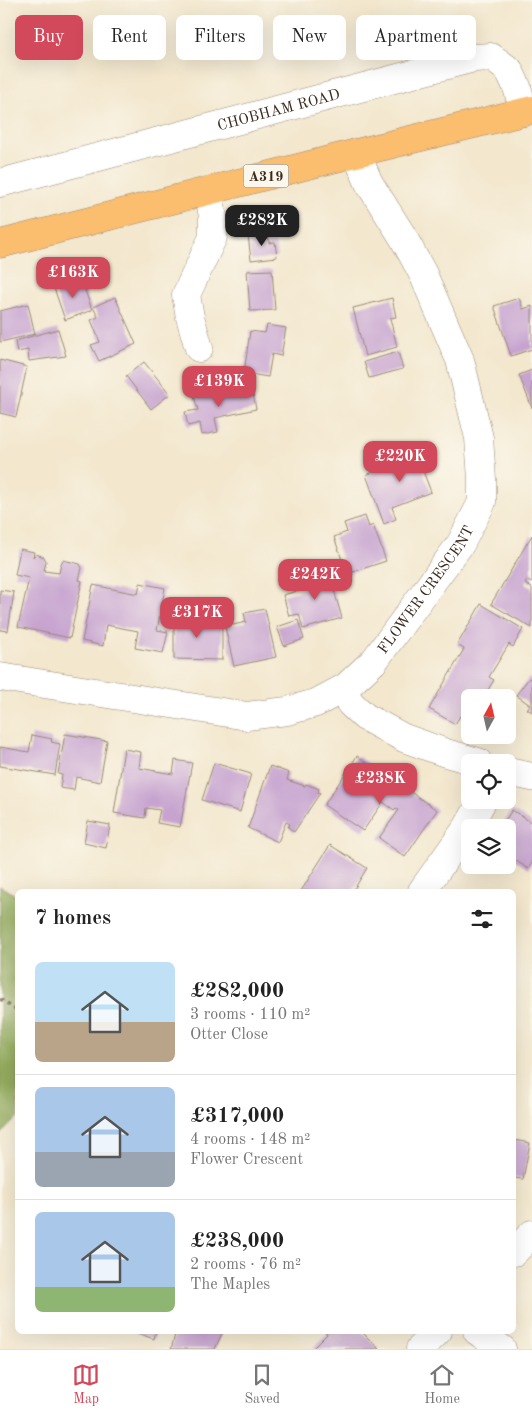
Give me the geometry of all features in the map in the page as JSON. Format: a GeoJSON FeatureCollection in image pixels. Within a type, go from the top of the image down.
{"type":"FeatureCollection","features":[{"type":"Feature","properties":{"kind":"main road","name":"CHOBHAM ROAD"},"geometry":{"type":"LineString","coordinates":[[0,244],[528,111]]}},
{"type":"Feature","properties":{"kind":"street","name":"CHOBHAM ROAD"},"geometry":{"type":"LineString","coordinates":[[0,183],[474,58],[491,57],[509,70],[528,111]]}},
{"type":"Feature","properties":{"kind":"street","name":"FLOWER CRESCENT"},"geometry":{"type":"LineString","coordinates":[[0,677],[248,716],[287,711],[316,704],[341,690],[374,661],[461,543],[482,502],[482,479],[479,438],[460,360],[423,274],[403,237],[369,183],[356,153]]}},
{"type":"Feature","properties":{"kind":"street"},"geometry":{"type":"LineString","coordinates":[[199,348],[186,295],[213,237],[213,216],[208,191]]}},
{"type":"Feature","properties":{"kind":"street"},"geometry":{"type":"LineString","coordinates":[[341,690],[351,704],[365,717],[404,738],[461,757]]}},
{"type":"Feature","properties":{"kind":"street"},"geometry":{"type":"LineString","coordinates":[[516,774],[532,778]]}},
{"type":"Feature","properties":{"kind":"street"},"geometry":{"type":"LineString","coordinates":[[423,889],[467,828],[478,809]]}},
{"type":"Feature","properties":{"kind":"street"},"geometry":{"type":"LineString","coordinates":[[516,1250],[532,1234]]}},
{"type":"Feature","properties":{"kind":"street"},"geometry":{"type":"LineString","coordinates":[[420,1349],[435,1334]]}},
{"type":"Feature","properties":{"kind":"street"},"geometry":{"type":"LineString","coordinates":[[481,1334],[502,1349]]}},
{"type":"Feature","properties":{"kind":"path"},"geometry":{"type":"LineString","coordinates":[[0,999],[15,1009]]}},
{"type":"Feature","properties":{"kind":"green space"},"geometry":{"type":"Polygon","coordinates":[[[0,886],[15,895],[15,1120],[0,1135],[0,886]]]}},
{"type":"Feature","properties":{"kind":"building"},"geometry":{"type":"Polygon","coordinates":[[[268,232],[269,243],[275,242],[277,257],[251,260],[248,235],[268,232]]]}},
{"type":"Feature","properties":{"kind":"building"},"geometry":{"type":"Polygon","coordinates":[[[272,270],[275,310],[250,311],[247,271],[272,270]]]}},
{"type":"Feature","properties":{"kind":"building"},"geometry":{"type":"Polygon","coordinates":[[[81,279],[92,310],[65,320],[54,288],[81,279]]]}},
{"type":"Feature","properties":{"kind":"building"},"geometry":{"type":"Polygon","coordinates":[[[115,297],[136,344],[99,361],[91,345],[100,342],[91,320],[98,317],[93,307],[115,297]]]}},
{"type":"Feature","properties":{"kind":"building"},"geometry":{"type":"Polygon","coordinates":[[[392,298],[396,317],[390,318],[397,347],[365,356],[353,308],[392,298]]]}},
{"type":"Feature","properties":{"kind":"building"},"geometry":{"type":"Polygon","coordinates":[[[519,298],[523,309],[532,306],[532,349],[511,356],[494,306],[519,298]]]}},
{"type":"Feature","properties":{"kind":"building"},"geometry":{"type":"Polygon","coordinates":[[[28,304],[35,334],[0,342],[0,311],[28,304]]]}},
{"type":"Feature","properties":{"kind":"building"},"geometry":{"type":"Polygon","coordinates":[[[267,325],[286,328],[281,356],[272,354],[268,377],[244,373],[250,331],[265,333],[267,325]]]}},
{"type":"Feature","properties":{"kind":"building"},"geometry":{"type":"Polygon","coordinates":[[[58,329],[66,356],[29,361],[28,350],[17,352],[15,341],[58,329]]]}},
{"type":"Feature","properties":{"kind":"building"},"geometry":{"type":"Polygon","coordinates":[[[398,352],[403,369],[369,378],[364,362],[398,352]]]}},
{"type":"Feature","properties":{"kind":"building"},"geometry":{"type":"Polygon","coordinates":[[[0,360],[27,367],[16,417],[0,413],[0,360]]]}},
{"type":"Feature","properties":{"kind":"building"},"geometry":{"type":"Polygon","coordinates":[[[144,362],[170,394],[151,409],[126,376],[144,362]]]}},
{"type":"Feature","properties":{"kind":"building"},"geometry":{"type":"Polygon","coordinates":[[[532,370],[532,408],[519,375],[532,370]]]}},
{"type":"Feature","properties":{"kind":"building"},"geometry":{"type":"Polygon","coordinates":[[[233,387],[235,393],[252,389],[256,409],[215,418],[218,432],[202,435],[200,423],[188,426],[185,412],[198,410],[194,396],[233,387]]]}},
{"type":"Feature","properties":{"kind":"building"},"geometry":{"type":"Polygon","coordinates":[[[430,450],[436,465],[423,471],[431,492],[392,507],[396,519],[384,524],[366,475],[430,450]]]}},
{"type":"Feature","properties":{"kind":"building"},"geometry":{"type":"Polygon","coordinates":[[[365,516],[369,527],[373,525],[386,561],[347,574],[334,537],[347,532],[344,523],[365,516]]]}},
{"type":"Feature","properties":{"kind":"building"},"geometry":{"type":"Polygon","coordinates":[[[532,535],[532,581],[531,583],[527,580],[525,584],[532,588],[532,628],[491,604],[532,535]]]}},
{"type":"Feature","properties":{"kind":"building"},"geometry":{"type":"Polygon","coordinates":[[[20,549],[34,552],[33,557],[36,554],[44,557],[46,561],[44,571],[59,573],[63,560],[80,564],[82,568],[79,580],[82,581],[70,638],[18,627],[29,578],[15,575],[20,549]]]}},
{"type":"Feature","properties":{"kind":"building"},"geometry":{"type":"Polygon","coordinates":[[[327,566],[342,618],[303,629],[299,614],[289,616],[283,595],[312,587],[307,571],[327,566]]]}},
{"type":"Feature","properties":{"kind":"building"},"geometry":{"type":"Polygon","coordinates":[[[140,583],[165,588],[157,630],[168,632],[163,653],[135,648],[138,631],[106,625],[103,646],[82,641],[93,585],[138,594],[140,583]]]}},
{"type":"Feature","properties":{"kind":"building"},"geometry":{"type":"Polygon","coordinates":[[[0,590],[14,592],[8,631],[0,630],[0,590]]]}},
{"type":"Feature","properties":{"kind":"building"},"geometry":{"type":"Polygon","coordinates":[[[481,604],[523,629],[513,647],[509,644],[489,677],[494,680],[488,689],[461,689],[461,717],[455,724],[429,709],[464,649],[457,645],[481,604]]]}},
{"type":"Feature","properties":{"kind":"building"},"geometry":{"type":"Polygon","coordinates":[[[265,609],[276,657],[234,666],[225,627],[246,622],[244,613],[265,609]]]}},
{"type":"Feature","properties":{"kind":"building"},"geometry":{"type":"Polygon","coordinates":[[[174,613],[191,613],[191,622],[222,622],[222,660],[174,659],[174,613]]]}},
{"type":"Feature","properties":{"kind":"building"},"geometry":{"type":"Polygon","coordinates":[[[298,620],[304,639],[284,646],[277,627],[298,620]]]}},
{"type":"Feature","properties":{"kind":"building"},"geometry":{"type":"Polygon","coordinates":[[[529,678],[532,680],[532,712],[527,709],[530,705],[516,695],[529,678]]]}},
{"type":"Feature","properties":{"kind":"building"},"geometry":{"type":"Polygon","coordinates":[[[65,734],[107,741],[100,782],[76,777],[74,790],[60,788],[62,775],[58,774],[65,734]]]}},
{"type":"Feature","properties":{"kind":"building"},"geometry":{"type":"Polygon","coordinates":[[[32,735],[52,739],[51,742],[60,744],[55,775],[0,766],[0,747],[29,752],[32,735]]]}},
{"type":"Feature","properties":{"kind":"building"},"geometry":{"type":"Polygon","coordinates":[[[124,749],[141,752],[139,768],[173,774],[175,760],[192,763],[180,827],[157,823],[160,810],[146,808],[145,818],[114,813],[124,749]]]}},
{"type":"Feature","properties":{"kind":"building"},"geometry":{"type":"Polygon","coordinates":[[[357,756],[437,810],[405,857],[379,838],[399,810],[396,808],[394,810],[383,802],[363,831],[324,805],[357,756]]]}},
{"type":"Feature","properties":{"kind":"building"},"geometry":{"type":"Polygon","coordinates":[[[214,763],[251,774],[240,812],[202,800],[214,763]]]}},
{"type":"Feature","properties":{"kind":"building"},"geometry":{"type":"Polygon","coordinates":[[[270,766],[289,773],[287,780],[319,789],[318,792],[320,793],[294,832],[288,827],[290,824],[286,822],[278,842],[248,828],[270,766]]]}},
{"type":"Feature","properties":{"kind":"building"},"geometry":{"type":"Polygon","coordinates":[[[512,810],[532,823],[532,863],[528,869],[516,861],[516,819],[506,819],[512,810]]]}},
{"type":"Feature","properties":{"kind":"building"},"geometry":{"type":"Polygon","coordinates":[[[88,821],[110,825],[106,848],[84,843],[88,821]]]}},
{"type":"Feature","properties":{"kind":"building"},"geometry":{"type":"Polygon","coordinates":[[[330,845],[367,868],[354,889],[302,889],[330,845]]]}},
{"type":"Feature","properties":{"kind":"building"},"geometry":{"type":"Polygon","coordinates":[[[516,1140],[530,1143],[523,1179],[516,1178],[516,1140]]]}},
{"type":"Feature","properties":{"kind":"building"},"geometry":{"type":"Polygon","coordinates":[[[140,1334],[155,1334],[154,1339],[140,1334]]]}},
{"type":"Feature","properties":{"kind":"building"},"geometry":{"type":"Polygon","coordinates":[[[172,1334],[222,1334],[215,1349],[171,1349],[175,1335],[172,1334]]]}},
{"type":"Feature","properties":{"kind":"building"},"geometry":{"type":"Polygon","coordinates":[[[327,1334],[364,1334],[379,1349],[312,1349],[327,1334]]]}}]}
